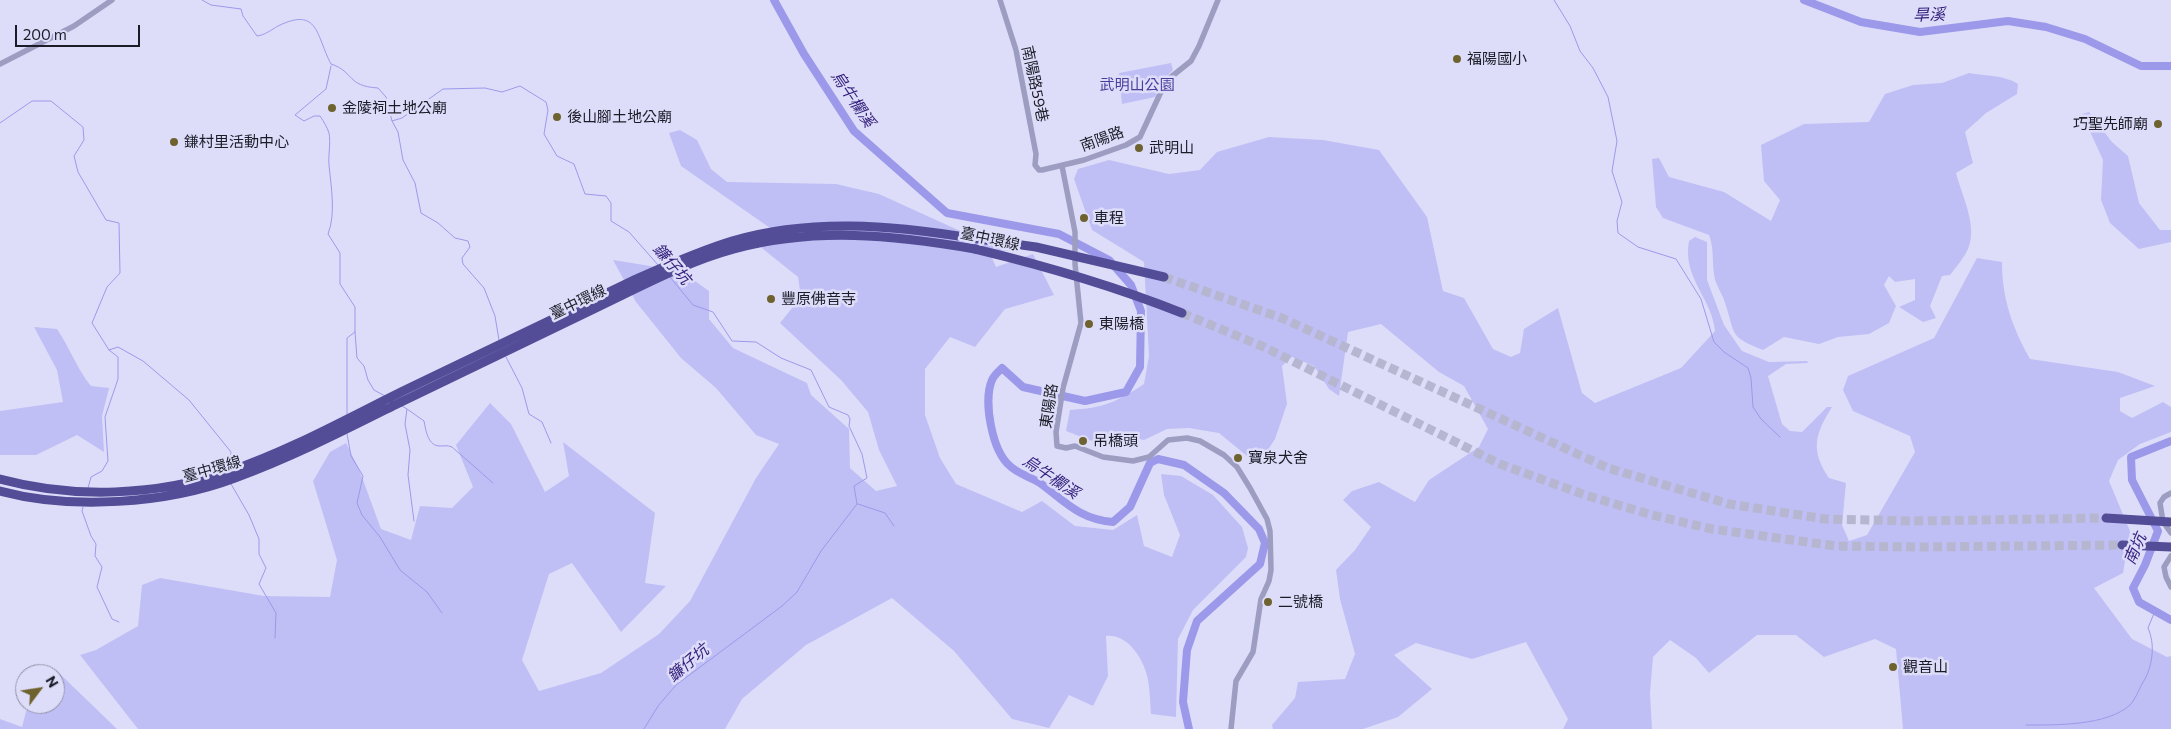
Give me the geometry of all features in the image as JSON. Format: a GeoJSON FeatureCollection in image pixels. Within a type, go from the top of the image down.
{"type":"FeatureCollection","features":[{"type":"Feature","properties":{"kind":"highway","name":"臺中環線"},"geometry":{"type":"LineString","coordinates":[[229,476],[347,418],[393,401],[664,271],[733,241],[809,227],[871,226],[917,229],[1036,247],[1164,277]]}},
{"type":"Feature","properties":{"kind":"highway","name":"臺中環線"},"geometry":{"type":"LineString","coordinates":[[664,271],[733,249],[788,238],[858,234],[918,239],[975,249],[1124,290],[1182,313]]}},
{"type":"Feature","properties":{"kind":"highway","name":"臺中環線"},"geometry":{"type":"LineString","coordinates":[[0,491],[54,501],[229,476],[347,429],[393,401]]}},
{"type":"Feature","properties":{"kind":"highway","name":"臺中環線"},"geometry":{"type":"LineString","coordinates":[[0,479],[90,496]]}},
{"type":"Feature","properties":{"kind":"highway"},"geometry":{"type":"LineString","coordinates":[[2106,518],[2171,522]]}},
{"type":"Feature","properties":{"kind":"highway"},"geometry":{"type":"LineString","coordinates":[[2122,545],[2171,547]]}},
{"type":"Feature","properties":{"kind":"street"},"geometry":{"type":"LineString","coordinates":[[0,64],[74,26],[112,0]]}},
{"type":"Feature","properties":{"kind":"street","name":"南陽路59巷"},"geometry":{"type":"LineString","coordinates":[[1000,0],[1021,71],[1036,154],[1035,165],[1038,170],[1042,170]]}},
{"type":"Feature","properties":{"kind":"street","name":"南陽路"},"geometry":{"type":"LineString","coordinates":[[1042,170],[1062,166],[1126,146],[1140,137],[1166,81],[1191,61],[1200,46],[1218,0]]}},
{"type":"Feature","properties":{"kind":"street","name":"東陽路"},"geometry":{"type":"LineString","coordinates":[[1062,166],[1074,224],[1075,264],[1081,323],[1060,403],[1056,432],[1057,446],[1060,448],[1075,446],[1102,457],[1133,461],[1148,457],[1168,440],[1187,438],[1200,441],[1224,455],[1237,467],[1267,520],[1272,548],[1269,582],[1261,599],[1253,652],[1236,681],[1231,729]]}},
{"type":"Feature","properties":{"kind":"street"},"geometry":{"type":"LineString","coordinates":[[2171,493],[2164,496],[2160,503],[2162,522],[2171,533]]}},
{"type":"Feature","properties":{"kind":"street"},"geometry":{"type":"LineString","coordinates":[[2171,556],[2164,566],[2166,577],[2171,587]]}},
{"type":"Feature","properties":{"kind":"green space","name":"武明山公園"},"geometry":{"type":"Polygon","coordinates":[[[1171,63],[1173,70],[1166,77],[1155,97],[1122,104],[1119,73],[1171,63]]]}},
{"type":"Feature","properties":{"kind":"green space"},"geometry":{"type":"Polygon","coordinates":[[[1969,73],[2001,77],[2013,81],[2018,84],[2017,94],[1986,113],[1965,132],[1973,163],[1956,173],[1970,221],[1971,240],[1964,256],[1950,275],[1942,276],[1930,306],[1936,318],[1923,322],[1899,307],[1915,300],[1915,279],[1895,282],[1889,276],[1884,285],[1896,306],[1889,323],[1869,334],[1838,337],[1819,344],[1784,337],[1763,350],[1738,337],[1715,278],[1709,235],[1663,218],[1656,207],[1652,159],[1659,158],[1669,177],[1724,192],[1771,221],[1780,200],[1764,181],[1761,145],[1804,124],[1869,122],[1885,94],[1913,85],[1942,83],[1969,73]]]}},
{"type":"Feature","properties":{"kind":"green space"},"geometry":{"type":"Polygon","coordinates":[[[2089,112],[2112,142],[2128,156],[2139,203],[2160,230],[2171,230],[2171,242],[2139,249],[2110,223],[2101,200],[2103,160],[2082,114],[2089,112]]]}},
{"type":"Feature","properties":{"kind":"green space"},"geometry":{"type":"Polygon","coordinates":[[[680,130],[697,140],[711,169],[727,182],[836,184],[879,194],[969,235],[1015,238],[1020,249],[990,253],[996,267],[1033,254],[1054,295],[1005,309],[975,347],[950,337],[925,369],[925,415],[940,458],[956,484],[1022,512],[1042,501],[1075,526],[1113,530],[1137,515],[1144,546],[1172,557],[1180,535],[1164,495],[1161,474],[1181,476],[1213,495],[1242,527],[1248,548],[1246,557],[1193,610],[1178,639],[1176,717],[1151,714],[1150,693],[1144,665],[1136,652],[1126,642],[1120,638],[1106,636],[1108,676],[1093,706],[1069,695],[1049,728],[1012,719],[954,651],[892,598],[806,645],[742,699],[725,729],[138,729],[80,655],[96,650],[138,626],[142,585],[160,578],[264,596],[330,597],[337,560],[313,481],[330,452],[346,443],[359,469],[381,529],[411,540],[420,506],[452,508],[473,487],[456,445],[490,403],[511,424],[545,492],[569,476],[563,442],[655,513],[645,583],[666,586],[621,632],[572,563],[549,574],[522,660],[539,691],[601,673],[659,634],[690,601],[756,478],[779,444],[756,435],[716,388],[681,358],[636,302],[613,260],[681,271],[709,291],[709,319],[733,348],[807,383],[811,395],[849,429],[850,468],[876,491],[897,486],[879,450],[868,412],[841,380],[780,323],[801,297],[798,277],[758,245],[773,230],[681,166],[669,133],[680,130]]]}},
{"type":"Feature","properties":{"kind":"green space"},"geometry":{"type":"Polygon","coordinates":[[[1269,137],[1323,140],[1379,150],[1427,217],[1443,291],[1464,298],[1493,349],[1511,357],[1520,353],[1524,329],[1558,308],[1582,393],[1595,403],[1681,368],[1715,331],[1709,308],[1693,277],[1688,254],[1689,241],[1695,237],[1707,242],[1707,280],[1724,325],[1742,351],[1769,362],[1807,361],[1808,363],[1786,364],[1768,376],[1782,424],[1790,431],[1802,432],[1827,407],[1832,407],[1819,434],[1817,450],[1819,459],[1829,478],[1846,483],[1842,525],[1849,541],[1867,535],[1915,452],[1910,436],[1853,411],[1843,390],[1848,376],[1934,338],[1977,258],[2002,262],[2002,275],[2009,312],[2030,359],[2118,372],[2155,386],[2120,398],[2120,411],[2132,418],[2163,402],[2171,407],[2171,432],[2140,444],[2118,460],[2109,481],[2130,531],[2123,573],[2094,588],[2132,639],[2167,657],[2171,656],[2171,729],[1903,729],[1896,649],[1875,639],[1824,657],[1796,635],[1757,635],[1709,673],[1696,658],[1670,640],[1653,657],[1650,693],[1652,729],[1563,729],[1568,719],[1526,642],[1472,659],[1416,643],[1394,655],[1432,689],[1398,717],[1363,729],[1273,729],[1272,725],[1295,698],[1298,682],[1345,679],[1355,654],[1340,599],[1336,570],[1355,550],[1371,527],[1343,500],[1352,491],[1379,482],[1415,502],[1429,480],[1479,447],[1488,429],[1464,386],[1439,372],[1381,324],[1348,332],[1339,396],[1329,389],[1314,366],[1292,357],[1282,366],[1287,404],[1275,439],[1258,465],[1219,433],[1189,428],[1167,429],[1144,440],[1101,434],[1092,441],[1066,431],[1070,410],[1101,406],[1126,395],[1144,384],[1149,356],[1144,262],[1092,230],[1074,179],[1078,169],[1109,160],[1169,174],[1200,170],[1217,152],[1269,137]]]}},
{"type":"Feature","properties":{"kind":"green space"},"geometry":{"type":"Polygon","coordinates":[[[34,327],[57,329],[91,386],[109,388],[102,416],[104,452],[77,435],[36,455],[0,455],[0,411],[63,402],[57,370],[34,327]]]}},
{"type":"Feature","properties":{"kind":"green space"},"geometry":{"type":"Polygon","coordinates":[[[65,679],[117,729],[0,729],[0,719],[22,727],[25,714],[65,714],[65,679]]]}},
{"type":"Feature","properties":{"kind":"waterway","name":"鐮仔坑"},"geometry":{"type":"LineString","coordinates":[[202,0],[211,5],[241,9],[243,16],[257,36],[291,21],[301,20],[309,22],[318,34],[331,64],[339,67],[355,82],[368,87],[378,88],[386,97],[392,121],[402,118],[443,89],[485,88],[502,92],[520,86],[546,102],[548,110],[544,134],[557,156],[574,164],[585,194],[606,196],[611,203],[611,221],[629,232],[658,265]]}},
{"type":"Feature","properties":{"kind":"waterway","name":"烏牛欄溪"},"geometry":{"type":"LineString","coordinates":[[774,0],[804,54],[854,131],[947,213],[1059,234],[1109,260],[1131,285],[1141,311],[1140,367],[1126,392],[1085,401],[1023,387],[1002,368],[995,375],[989,389],[989,412],[998,449],[1010,466],[1040,483],[1074,508],[1091,517],[1113,522],[1130,507],[1150,463],[1158,459],[1184,465],[1224,493],[1259,529],[1265,543],[1260,564],[1197,621],[1187,650],[1183,702],[1189,729]]}},
{"type":"Feature","properties":{"kind":"waterway"},"geometry":{"type":"LineString","coordinates":[[1554,0],[1570,26],[1580,51],[1593,68],[1608,97],[1617,141],[1612,171],[1622,202],[1617,221],[1618,233],[1638,247],[1676,259],[1701,299],[1714,342],[1724,352],[1748,368],[1751,378],[1753,407],[1761,419],[1780,437]]}},
{"type":"Feature","properties":{"kind":"waterway","name":"旱溪"},"geometry":{"type":"LineString","coordinates":[[1804,0],[1861,22],[1920,32],[2008,21],[2046,27],[2085,39],[2141,66],[2171,66]]}},
{"type":"Feature","properties":{"kind":"waterway"},"geometry":{"type":"LineString","coordinates":[[331,66],[326,89],[295,115],[304,121],[314,116],[320,116],[329,133],[332,218],[328,234],[340,253],[340,284],[355,307],[355,332],[347,338],[347,415]]}},
{"type":"Feature","properties":{"kind":"waterway"},"geometry":{"type":"LineString","coordinates":[[0,123],[32,101],[51,101],[83,127],[84,140],[74,156],[78,172],[106,220],[119,223],[120,273],[107,287],[92,323],[109,350],[118,357],[118,379],[105,417],[108,461],[102,471],[91,477],[88,488]]}},
{"type":"Feature","properties":{"kind":"waterway"},"geometry":{"type":"LineString","coordinates":[[392,121],[398,132],[403,160],[415,183],[421,213],[438,223],[455,238],[468,241],[470,247],[462,258],[463,264],[484,288],[495,316],[499,340]]}},
{"type":"Feature","properties":{"kind":"waterway","name":"鐮仔坑"},"geometry":{"type":"LineString","coordinates":[[670,277],[693,305],[713,312],[732,341],[756,342],[781,358],[811,370],[829,407],[848,415],[850,419],[849,426],[862,454],[867,478],[854,486],[857,504]]}},
{"type":"Feature","properties":{"kind":"waterway"},"geometry":{"type":"LineString","coordinates":[[355,332],[357,358],[364,366],[368,380],[374,390],[385,396]]}},
{"type":"Feature","properties":{"kind":"waterway"},"geometry":{"type":"LineString","coordinates":[[109,350],[118,347],[143,361],[189,400],[231,452],[230,468]]}},
{"type":"Feature","properties":{"kind":"waterway"},"geometry":{"type":"LineString","coordinates":[[506,357],[522,388],[529,414],[542,422],[551,443]]}},
{"type":"Feature","properties":{"kind":"waterway"},"geometry":{"type":"LineString","coordinates":[[402,406],[407,409],[405,424],[410,450],[408,475],[414,521]]}},
{"type":"Feature","properties":{"kind":"waterway"},"geometry":{"type":"LineString","coordinates":[[407,409],[424,421],[428,437],[433,444],[452,447],[493,483]]}},
{"type":"Feature","properties":{"kind":"waterway"},"geometry":{"type":"LineString","coordinates":[[347,434],[351,456],[363,476],[357,503],[362,515],[380,537],[400,570],[427,592],[442,613]]}},
{"type":"Feature","properties":{"kind":"waterway","name":"南坑"},"geometry":{"type":"LineString","coordinates":[[2171,441],[2131,457],[2132,480],[2158,531],[2145,565],[2133,588],[2139,602],[2171,620]]}},
{"type":"Feature","properties":{"kind":"waterway"},"geometry":{"type":"LineString","coordinates":[[231,484],[249,515],[259,539],[259,554],[266,568],[259,584],[276,613],[275,638]]}},
{"type":"Feature","properties":{"kind":"waterway","name":"鐮仔坑"},"geometry":{"type":"LineString","coordinates":[[644,729],[658,706],[676,685],[782,606],[797,592],[821,551],[857,504]]}},
{"type":"Feature","properties":{"kind":"waterway"},"geometry":{"type":"LineString","coordinates":[[858,504],[885,513],[894,526]]}},
{"type":"Feature","properties":{"kind":"waterway"},"geometry":{"type":"LineString","coordinates":[[83,507],[82,511],[96,544],[95,556],[102,567],[97,587],[112,619],[119,622]]}},
{"type":"Feature","properties":{"kind":"waterway"},"geometry":{"type":"LineString","coordinates":[[2026,725],[2095,721],[2120,712],[2130,705],[2150,667],[2152,640],[2148,628],[2155,611]]}},
{"type":"Feature","properties":{"kind":"tunnel"},"geometry":{"type":"LineString","coordinates":[[1164,277],[1282,318],[1608,468],[1729,504],[1825,519],[1913,521],[2106,518]]}},
{"type":"Feature","properties":{"kind":"tunnel"},"geometry":{"type":"LineString","coordinates":[[1182,313],[1264,347],[1500,464],[1585,495],[1652,515],[1712,529],[1836,546],[2122,545]]}},
{"type":"Feature","properties":{"kind":"place","name":"福陽國小"},"geometry":{"type":"Point","coordinates":[1457,59]}},
{"type":"Feature","properties":{"kind":"place","name":"金陵祠土地公廟"},"geometry":{"type":"Point","coordinates":[332,108]}},
{"type":"Feature","properties":{"kind":"place","name":"後山腳土地公廟"},"geometry":{"type":"Point","coordinates":[557,117]}},
{"type":"Feature","properties":{"kind":"place","name":"巧聖先師廟"},"geometry":{"type":"Point","coordinates":[2158,124]}},
{"type":"Feature","properties":{"kind":"place","name":"鎌村里活動中心"},"geometry":{"type":"Point","coordinates":[174,142]}},
{"type":"Feature","properties":{"kind":"place","name":"武明山"},"geometry":{"type":"Point","coordinates":[1139,148]}},
{"type":"Feature","properties":{"kind":"place","name":"車程"},"geometry":{"type":"Point","coordinates":[1084,218]}},
{"type":"Feature","properties":{"kind":"place","name":"豐原佛音寺"},"geometry":{"type":"Point","coordinates":[771,299]}},
{"type":"Feature","properties":{"kind":"place","name":"東陽橋"},"geometry":{"type":"Point","coordinates":[1089,324]}},
{"type":"Feature","properties":{"kind":"place","name":"吊橋頭"},"geometry":{"type":"Point","coordinates":[1083,441]}},
{"type":"Feature","properties":{"kind":"place","name":"寶泉犬舍"},"geometry":{"type":"Point","coordinates":[1238,458]}},
{"type":"Feature","properties":{"kind":"place","name":"二號橋"},"geometry":{"type":"Point","coordinates":[1268,602]}},
{"type":"Feature","properties":{"kind":"place","name":"觀音山"},"geometry":{"type":"Point","coordinates":[1893,667]}}]}
